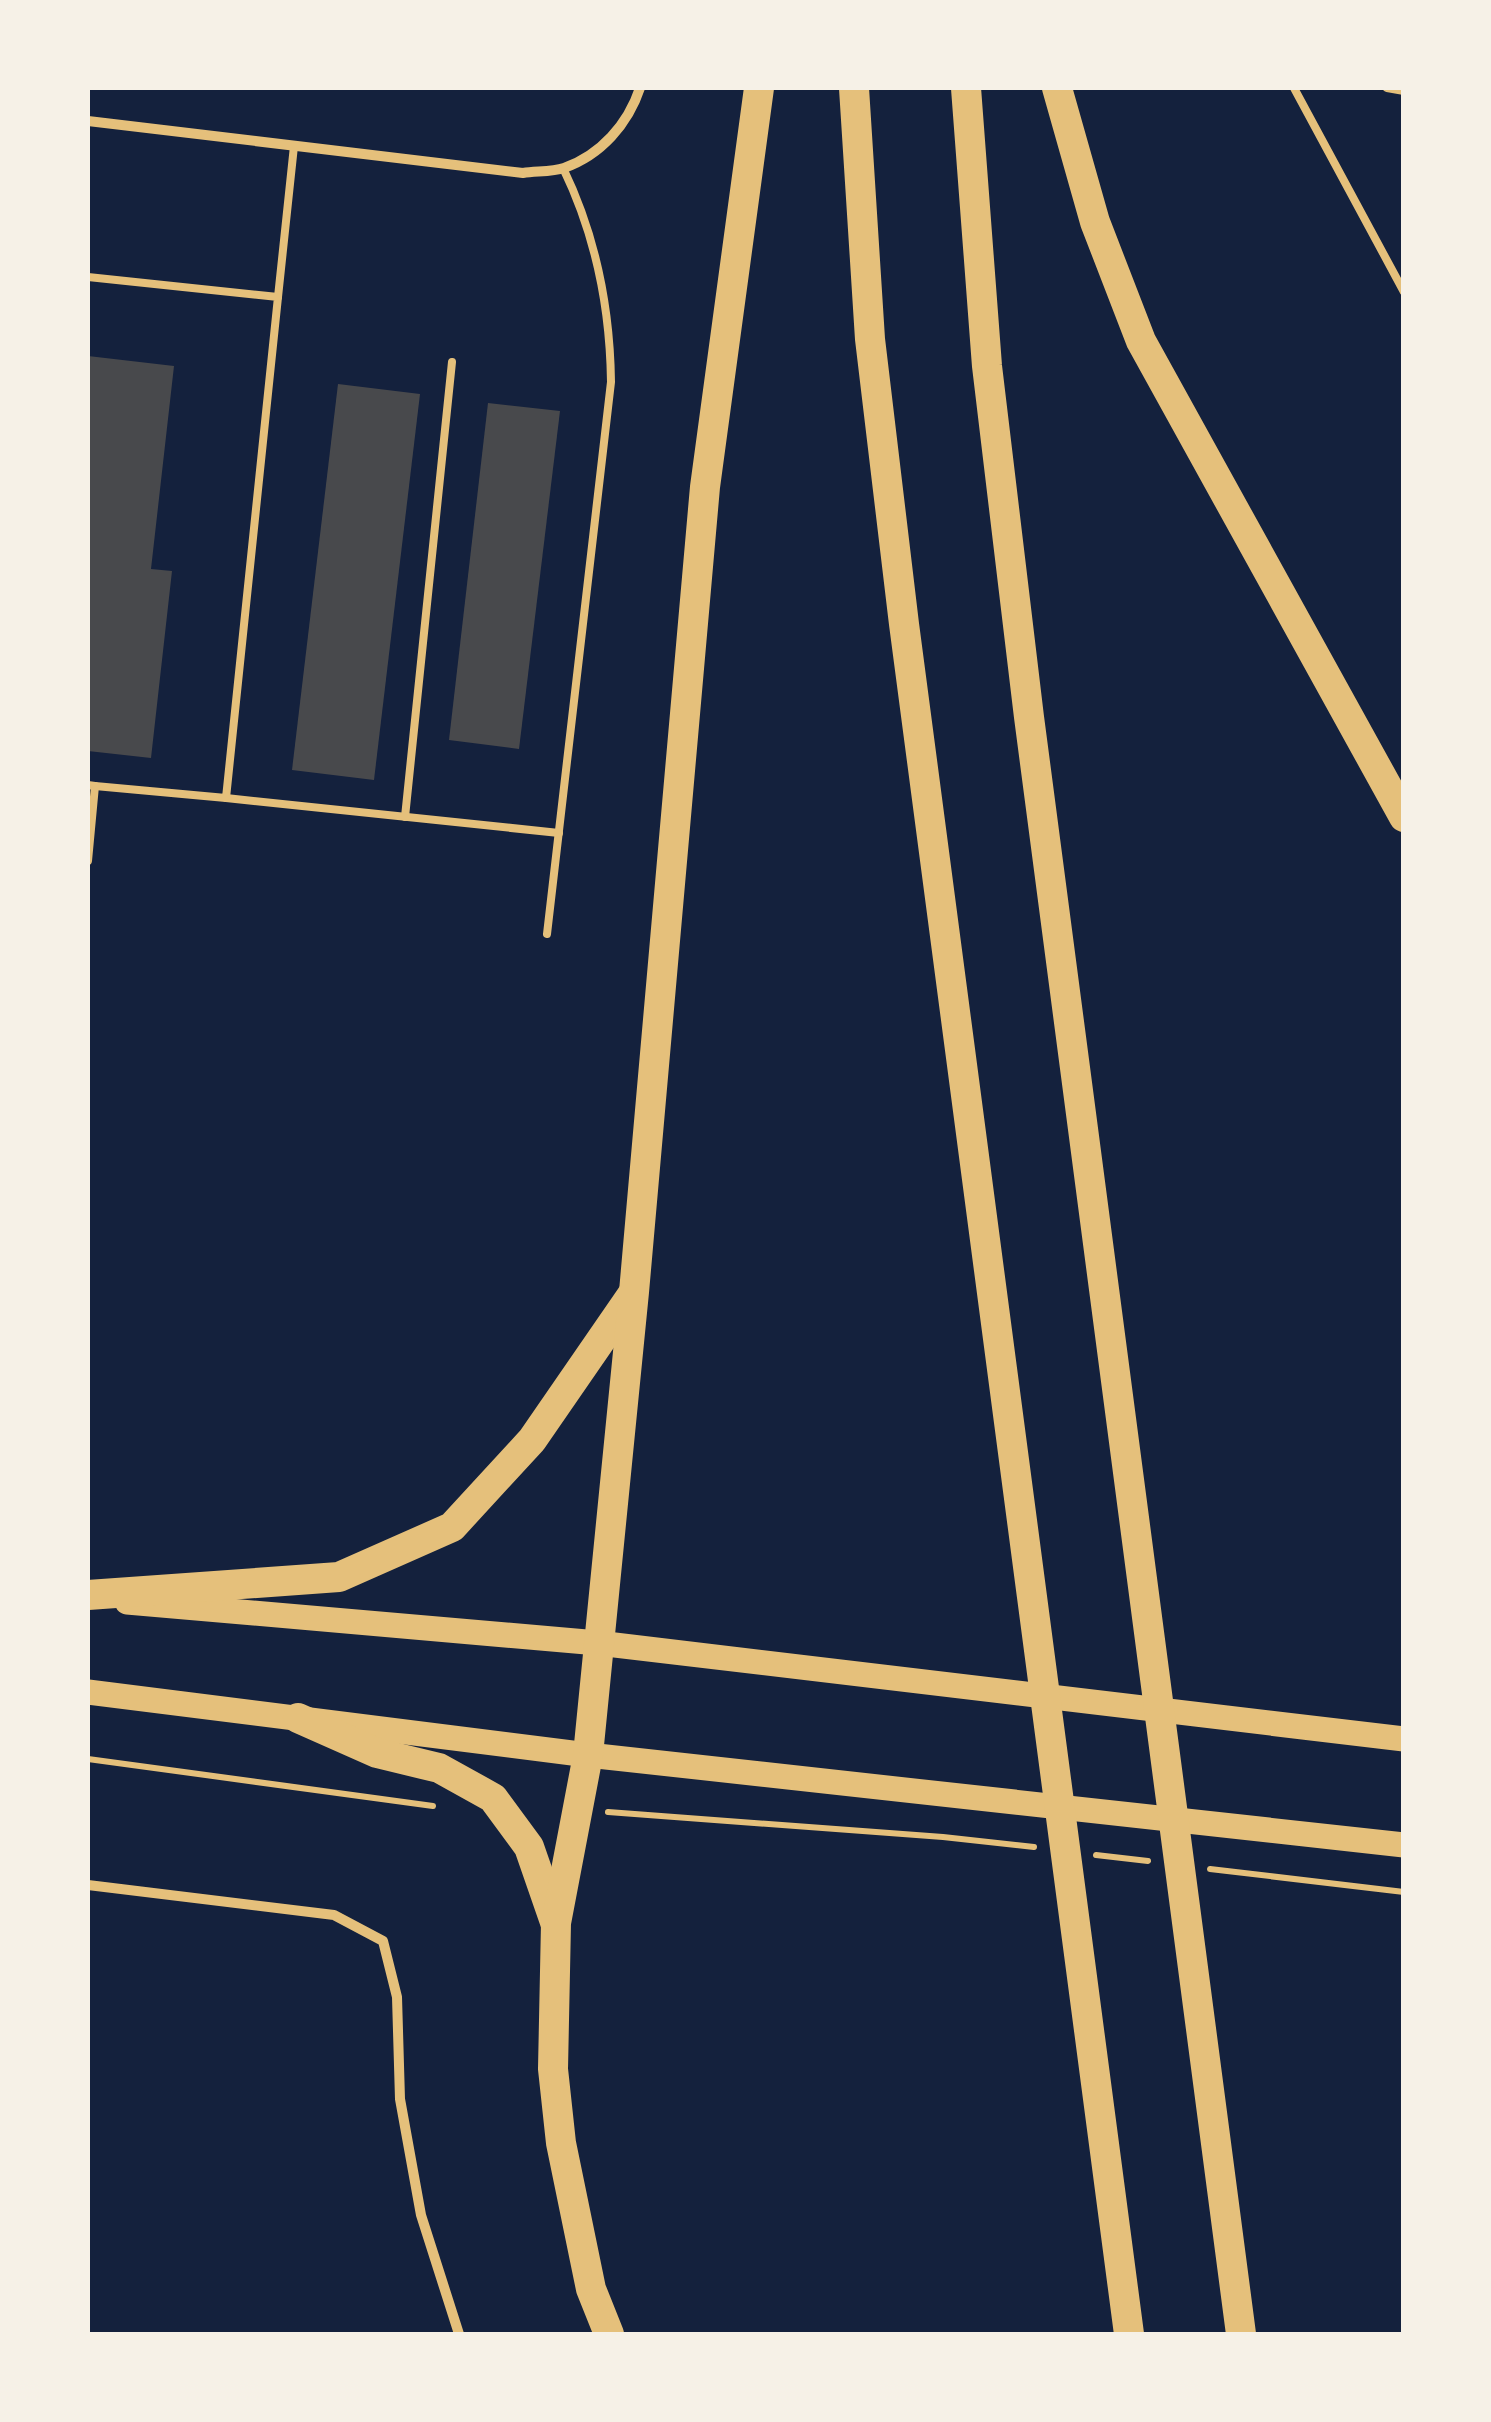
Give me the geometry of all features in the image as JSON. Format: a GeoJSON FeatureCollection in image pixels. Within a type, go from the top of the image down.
{"type":"FeatureCollection","features":[{"type":"Feature","properties":{"kind":"highway"},"geometry":{"type":"LineString","coordinates":[[609,2334],[591,2290],[561,2143],[553,2069],[556,1923],[588,1754],[634,1292],[705,487],[759,88]]}},
{"type":"Feature","properties":{"kind":"highway"},"geometry":{"type":"LineString","coordinates":[[854,88],[870,338],[904,624],[1129,2334]]}},
{"type":"Feature","properties":{"kind":"highway"},"geometry":{"type":"LineString","coordinates":[[966,88],[987,366],[1028,717],[1242,2334]]}},
{"type":"Feature","properties":{"kind":"highway"},"geometry":{"type":"LineString","coordinates":[[1057,88],[1095,222],[1141,340],[1404,817]]}},
{"type":"Feature","properties":{"kind":"highway"},"geometry":{"type":"LineString","coordinates":[[88,1597],[339,1577],[452,1528],[532,1440],[634,1292]]}},
{"type":"Feature","properties":{"kind":"highway"},"geometry":{"type":"LineString","coordinates":[[298,1718],[376,1753],[438,1768],[493,1798],[529,1847],[556,1923]]}},
{"type":"Feature","properties":{"kind":"main road"},"geometry":{"type":"LineString","coordinates":[[88,1597],[598,1643],[1404,1739]]}},
{"type":"Feature","properties":{"kind":"main road"},"geometry":{"type":"LineString","coordinates":[[88,1692],[588,1754],[1404,1845]]}},
{"type":"Feature","properties":{"kind":"street"},"geometry":{"type":"LineString","coordinates":[[88,121],[523,173],[563,168],[608,144],[635,103],[640,88]]}},
{"type":"Feature","properties":{"kind":"street"},"geometry":{"type":"LineString","coordinates":[[88,1885],[334,1914],[383,1941],[397,1996],[400,2099],[421,2215],[459,2334]]}},
{"type":"Feature","properties":{"kind":"lane"},"geometry":{"type":"LineString","coordinates":[[1294,88],[1404,292]]}},
{"type":"Feature","properties":{"kind":"lane"},"geometry":{"type":"LineString","coordinates":[[1387,88],[1404,91]]}},
{"type":"Feature","properties":{"kind":"lane"},"geometry":{"type":"LineString","coordinates":[[226,798],[294,146]]}},
{"type":"Feature","properties":{"kind":"lane"},"geometry":{"type":"LineString","coordinates":[[547,934],[611,382],[606,297],[578,200],[563,168]]}},
{"type":"Feature","properties":{"kind":"lane"},"geometry":{"type":"LineString","coordinates":[[88,277],[278,297]]}},
{"type":"Feature","properties":{"kind":"lane"},"geometry":{"type":"LineString","coordinates":[[405,816],[452,362]]}},
{"type":"Feature","properties":{"kind":"lane"},"geometry":{"type":"LineString","coordinates":[[88,861],[91,786],[559,833]]}},
{"type":"Feature","properties":{"kind":"path"},"geometry":{"type":"LineString","coordinates":[[943,1836],[1039,1848]]}},
{"type":"Feature","properties":{"kind":"path"},"geometry":{"type":"LineString","coordinates":[[1077,1852],[1154,1862]]}},
{"type":"Feature","properties":{"kind":"path"},"geometry":{"type":"LineString","coordinates":[[1192,1866],[1404,1892]]}},
{"type":"Feature","properties":{"kind":"building"},"geometry":{"type":"Polygon","coordinates":[[[88,356],[174,366],[151,569],[172,571],[151,758],[88,751],[88,356]]]}},
{"type":"Feature","properties":{"kind":"building"},"geometry":{"type":"Polygon","coordinates":[[[338,384],[420,394],[374,780],[292,770],[338,384]]]}},
{"type":"Feature","properties":{"kind":"building"},"geometry":{"type":"Polygon","coordinates":[[[488,403],[560,411],[519,749],[449,740],[488,403]]]}}]}
